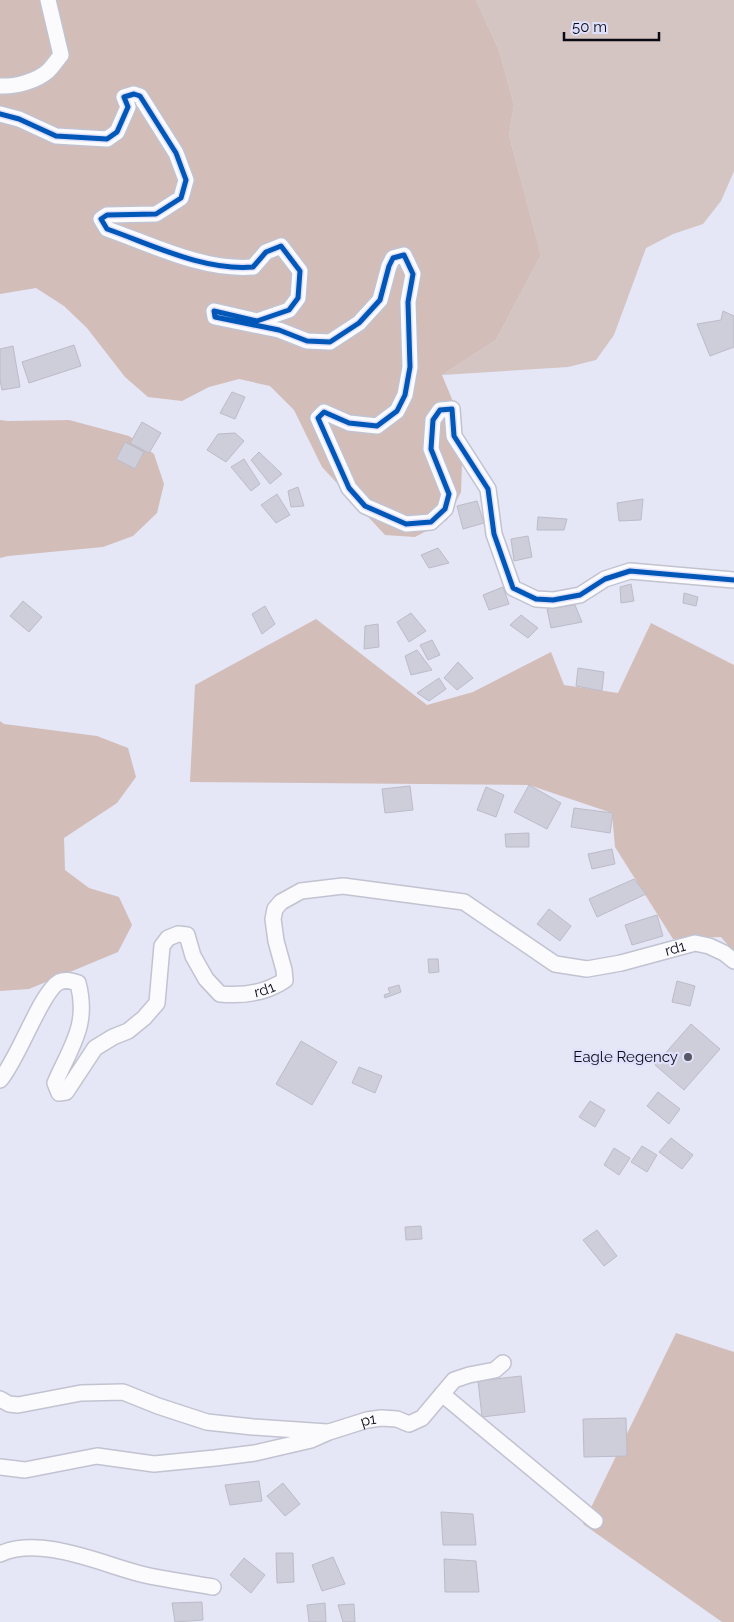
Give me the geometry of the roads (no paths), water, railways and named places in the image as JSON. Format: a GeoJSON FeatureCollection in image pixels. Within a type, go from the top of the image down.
{"type":"FeatureCollection","features":[{"type":"Feature","properties":{"kind":"street"},"geometry":{"type":"LineString","coordinates":[[0,86],[33,80],[48,71],[60,55],[48,0]]}},
{"type":"Feature","properties":{"kind":"street"},"geometry":{"type":"LineString","coordinates":[[0,114],[19,119],[56,136],[107,138],[117,132],[124,120],[128,107],[124,97],[134,94],[140,96],[176,153],[186,180],[181,198],[156,214],[107,215],[100,219],[107,229],[194,260],[238,268],[253,267],[266,252],[281,246],[300,271],[298,298],[288,310],[257,321],[214,311],[215,317],[279,330],[307,341],[330,342],[358,323],[380,300],[393,258],[404,255],[413,274],[408,302],[410,367],[405,395],[397,412],[377,426],[349,423],[324,412],[318,418],[350,488],[365,506],[406,524],[431,522],[445,509],[449,494],[431,448],[431,439],[433,420],[440,410],[452,409],[454,436],[488,489],[494,534],[513,588],[536,599],[553,600],[580,594],[605,579],[630,571],[734,580]]}},
{"type":"Feature","properties":{"kind":"street","name":"rd1"},"geometry":{"type":"LineString","coordinates":[[0,1080],[15,1058],[50,992],[57,983],[66,980],[78,983],[82,1012],[72,1047],[55,1083],[58,1093],[66,1092],[95,1048],[112,1037],[128,1031],[144,1018],[157,1003],[162,946],[168,938],[178,934],[186,935],[206,979],[220,994],[237,995],[274,988],[285,980],[276,941],[273,919],[275,909],[281,902],[301,891],[343,886],[464,902],[555,964],[587,969],[621,963],[695,943],[709,946],[724,953],[734,961]]}},
{"type":"Feature","properties":{"kind":"street","name":"p1"},"geometry":{"type":"LineString","coordinates":[[0,1467],[25,1470],[97,1456],[154,1464],[215,1458],[282,1448],[367,1420],[381,1418],[397,1419],[409,1424],[422,1418],[454,1380],[495,1370],[503,1363]]}},
{"type":"Feature","properties":{"kind":"street"},"geometry":{"type":"LineString","coordinates":[[0,1398],[9,1404],[18,1405],[81,1393],[123,1392],[207,1422],[254,1428],[328,1432]]}},
{"type":"Feature","properties":{"kind":"street"},"geometry":{"type":"LineString","coordinates":[[442,1394],[595,1521]]}},
{"type":"Feature","properties":{"kind":"street"},"geometry":{"type":"LineString","coordinates":[[0,1554],[13,1549],[53,1548],[145,1575],[213,1588]]}},
{"type":"Feature","properties":{"kind":"place","name":"Eagle Regency"},"geometry":{"type":"Point","coordinates":[688,1057]}}]}
